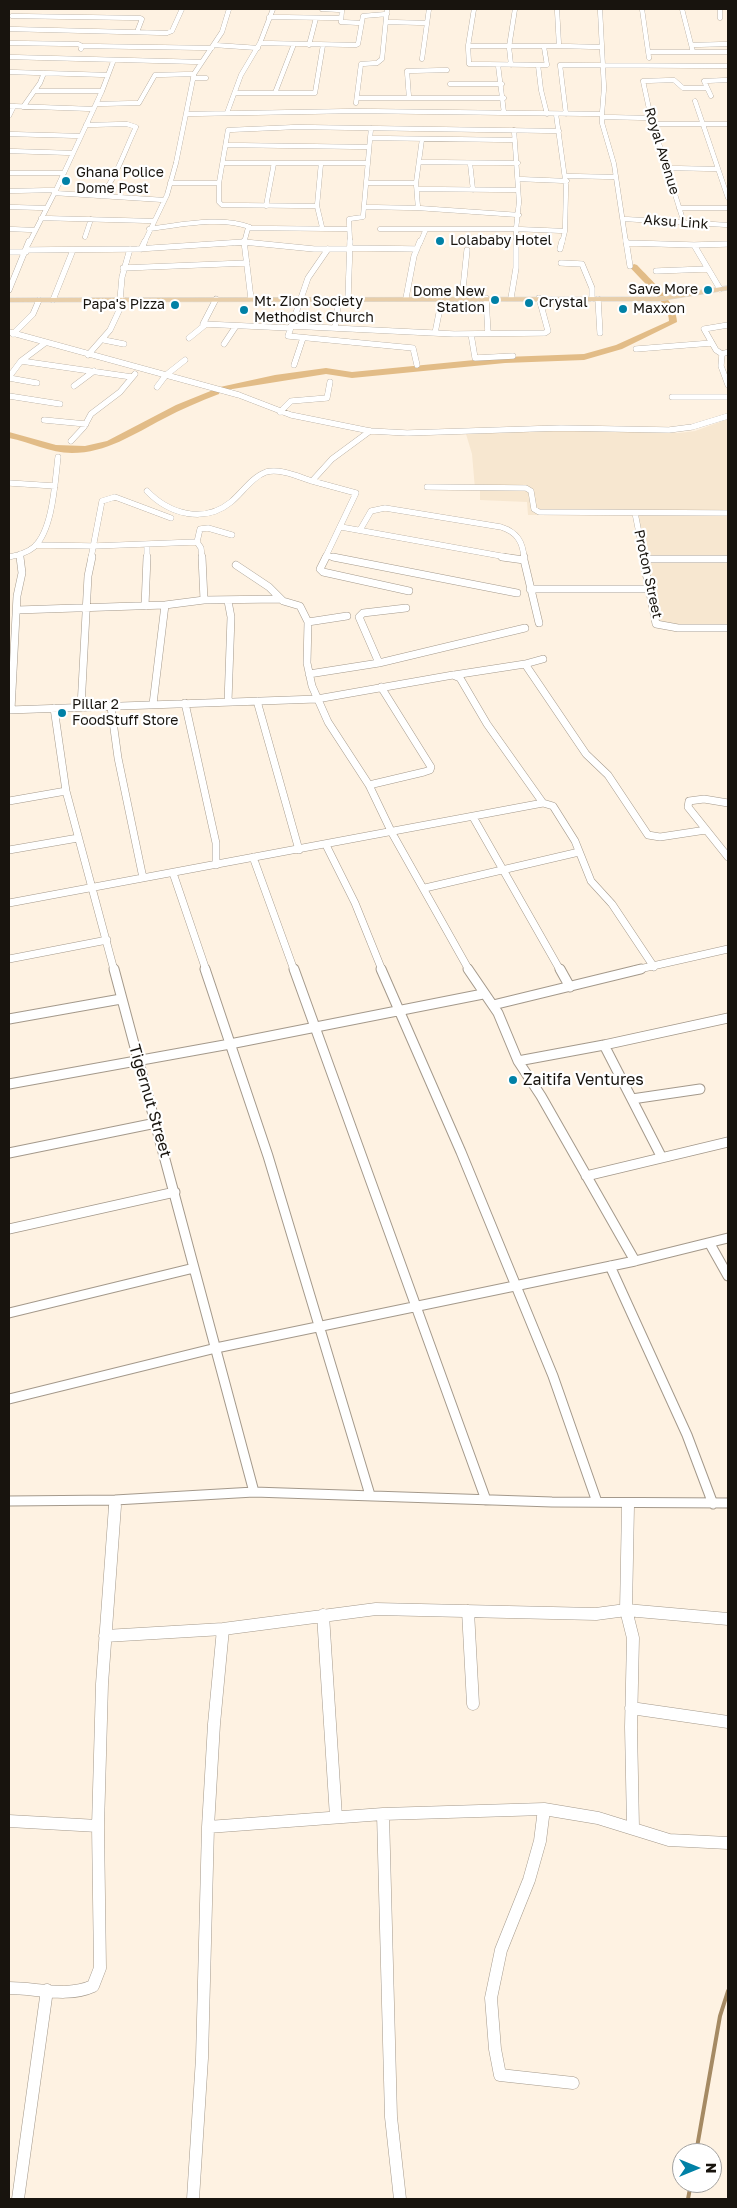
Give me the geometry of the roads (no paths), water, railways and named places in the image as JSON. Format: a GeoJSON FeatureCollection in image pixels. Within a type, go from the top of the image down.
{"type":"FeatureCollection","features":[{"type":"Feature","properties":{"kind":"main road"},"geometry":{"type":"LineString","coordinates":[[9,300],[300,298],[659,299],[728,288]]}},
{"type":"Feature","properties":{"kind":"street"},"geometry":{"type":"LineString","coordinates":[[9,29],[170,34],[182,9]]}},
{"type":"Feature","properties":{"kind":"street"},"geometry":{"type":"LineString","coordinates":[[141,249],[170,183],[194,76],[225,26],[230,9]]}},
{"type":"Feature","properties":{"kind":"street"},"geometry":{"type":"LineString","coordinates":[[227,113],[241,75],[259,46],[273,9]]}},
{"type":"Feature","properties":{"kind":"street"},"geometry":{"type":"LineString","coordinates":[[322,9],[342,9],[341,22],[361,23]]}},
{"type":"Feature","properties":{"kind":"street"},"geometry":{"type":"LineString","coordinates":[[356,111],[361,64],[381,61],[388,9]]}},
{"type":"Feature","properties":{"kind":"street"},"geometry":{"type":"LineString","coordinates":[[422,59],[429,9]]}},
{"type":"Feature","properties":{"kind":"street"},"geometry":{"type":"LineString","coordinates":[[474,9],[468,46],[469,64],[547,65],[544,46]]}},
{"type":"Feature","properties":{"kind":"street"},"geometry":{"type":"LineString","coordinates":[[511,65],[509,47],[515,9]]}},
{"type":"Feature","properties":{"kind":"street"},"geometry":{"type":"LineString","coordinates":[[557,9],[559,46]]}},
{"type":"Feature","properties":{"kind":"street"},"geometry":{"type":"LineString","coordinates":[[600,9],[600,48],[604,101],[602,116],[624,219],[630,266]]}},
{"type":"Feature","properties":{"kind":"street"},"geometry":{"type":"LineString","coordinates":[[642,9],[651,67]]}},
{"type":"Feature","properties":{"kind":"street"},"geometry":{"type":"LineString","coordinates":[[682,9],[693,52]]}},
{"type":"Feature","properties":{"kind":"street"},"geometry":{"type":"LineString","coordinates":[[720,9],[720,18]]}},
{"type":"Feature","properties":{"kind":"street"},"geometry":{"type":"LineString","coordinates":[[136,18],[140,10]]}},
{"type":"Feature","properties":{"kind":"street"},"geometry":{"type":"LineString","coordinates":[[9,43],[163,46],[309,44],[356,46],[358,44],[361,23],[366,15],[387,14]]}},
{"type":"Feature","properties":{"kind":"street"},"geometry":{"type":"LineString","coordinates":[[12,16],[142,19],[137,32]]}},
{"type":"Feature","properties":{"kind":"street"},"geometry":{"type":"LineString","coordinates":[[269,17],[340,18]]}},
{"type":"Feature","properties":{"kind":"street"},"geometry":{"type":"LineString","coordinates":[[309,44],[316,18]]}},
{"type":"Feature","properties":{"kind":"street"},"geometry":{"type":"LineString","coordinates":[[387,22],[427,23]]}},
{"type":"Feature","properties":{"kind":"street"},"geometry":{"type":"LineString","coordinates":[[163,46],[166,41]]}},
{"type":"Feature","properties":{"kind":"street"},"geometry":{"type":"LineString","coordinates":[[275,93],[294,44]]}},
{"type":"Feature","properties":{"kind":"street"},"geometry":{"type":"LineString","coordinates":[[692,45],[728,44]]}},
{"type":"Feature","properties":{"kind":"street"},"geometry":{"type":"LineString","coordinates":[[81,45],[79,55],[86,58]]}},
{"type":"Feature","properties":{"kind":"street"},"geometry":{"type":"LineString","coordinates":[[235,93],[315,93],[323,45]]}},
{"type":"Feature","properties":{"kind":"street"},"geometry":{"type":"LineString","coordinates":[[468,46],[600,48]]}},
{"type":"Feature","properties":{"kind":"street"},"geometry":{"type":"LineString","coordinates":[[648,52],[728,52]]}},
{"type":"Feature","properties":{"kind":"street"},"geometry":{"type":"LineString","coordinates":[[9,57],[201,62]]}},
{"type":"Feature","properties":{"kind":"street"},"geometry":{"type":"LineString","coordinates":[[9,290],[11,276],[26,251],[34,230],[55,192],[102,92],[113,62],[111,60]]}},
{"type":"Feature","properties":{"kind":"street"},"geometry":{"type":"LineString","coordinates":[[446,64],[453,112]]}},
{"type":"Feature","properties":{"kind":"street"},"geometry":{"type":"LineString","coordinates":[[498,65],[504,98],[504,113]]}},
{"type":"Feature","properties":{"kind":"street"},"geometry":{"type":"LineString","coordinates":[[566,114],[560,65],[728,66]]}},
{"type":"Feature","properties":{"kind":"street"},"geometry":{"type":"LineString","coordinates":[[538,66],[547,114]]}},
{"type":"Feature","properties":{"kind":"street"},"geometry":{"type":"LineString","coordinates":[[409,98],[407,71],[447,70]]}},
{"type":"Feature","properties":{"kind":"street"},"geometry":{"type":"LineString","coordinates":[[9,72],[108,75]]}},
{"type":"Feature","properties":{"kind":"street"},"geometry":{"type":"LineString","coordinates":[[23,107],[44,73]]}},
{"type":"Feature","properties":{"kind":"street"},"geometry":{"type":"LineString","coordinates":[[9,116],[12,106],[94,107],[139,103],[155,74],[206,78]]}},
{"type":"Feature","properties":{"kind":"street","name":"Royal Avenue"},"geometry":{"type":"LineString","coordinates":[[684,223],[652,121],[644,80],[674,80],[683,88],[707,88]]}},
{"type":"Feature","properties":{"kind":"street"},"geometry":{"type":"LineString","coordinates":[[711,96],[705,80],[728,80]]}},
{"type":"Feature","properties":{"kind":"street"},"geometry":{"type":"LineString","coordinates":[[450,84],[502,84]]}},
{"type":"Feature","properties":{"kind":"street"},"geometry":{"type":"LineString","coordinates":[[34,91],[102,92]]}},
{"type":"Feature","properties":{"kind":"street"},"geometry":{"type":"LineString","coordinates":[[357,98],[504,98]]}},
{"type":"Feature","properties":{"kind":"street"},"geometry":{"type":"LineString","coordinates":[[695,101],[728,198]]}},
{"type":"Feature","properties":{"kind":"street"},"geometry":{"type":"LineString","coordinates":[[187,114],[356,111],[566,114],[652,121],[728,124]]}},
{"type":"Feature","properties":{"kind":"street"},"geometry":{"type":"LineString","coordinates":[[421,128],[423,112]]}},
{"type":"Feature","properties":{"kind":"street"},"geometry":{"type":"LineString","coordinates":[[297,127],[300,113]]}},
{"type":"Feature","properties":{"kind":"street"},"geometry":{"type":"LineString","coordinates":[[556,114],[567,179],[565,231],[560,249]]}},
{"type":"Feature","properties":{"kind":"street"},"geometry":{"type":"LineString","coordinates":[[86,125],[127,124],[136,127],[119,162],[113,181],[101,196]]}},
{"type":"Feature","properties":{"kind":"street"},"geometry":{"type":"LineString","coordinates":[[317,206],[222,204],[220,202],[219,183],[228,130],[297,127],[559,131]]}},
{"type":"Feature","properties":{"kind":"street"},"geometry":{"type":"LineString","coordinates":[[348,299],[349,219],[362,217],[367,183],[371,128]]}},
{"type":"Feature","properties":{"kind":"street"},"geometry":{"type":"LineString","coordinates":[[511,298],[516,268],[516,229],[519,215],[518,163],[514,130]]}},
{"type":"Feature","properties":{"kind":"street"},"geometry":{"type":"LineString","coordinates":[[9,134],[81,136]]}},
{"type":"Feature","properties":{"kind":"street"},"geometry":{"type":"LineString","coordinates":[[370,138],[514,140]]}},
{"type":"Feature","properties":{"kind":"street"},"geometry":{"type":"LineString","coordinates":[[418,208],[416,183],[422,139]]}},
{"type":"Feature","properties":{"kind":"street"},"geometry":{"type":"LineString","coordinates":[[226,145],[369,147]]}},
{"type":"Feature","properties":{"kind":"street"},"geometry":{"type":"LineString","coordinates":[[9,151],[73,153]]}},
{"type":"Feature","properties":{"kind":"street"},"geometry":{"type":"LineString","coordinates":[[420,162],[518,163]]}},
{"type":"Feature","properties":{"kind":"street"},"geometry":{"type":"LineString","coordinates":[[470,162],[473,190]]}},
{"type":"Feature","properties":{"kind":"street"},"geometry":{"type":"LineString","coordinates":[[223,163],[367,163]]}},
{"type":"Feature","properties":{"kind":"street"},"geometry":{"type":"LineString","coordinates":[[266,206],[274,163]]}},
{"type":"Feature","properties":{"kind":"street"},"geometry":{"type":"LineString","coordinates":[[322,163],[317,206],[322,227]]}},
{"type":"Feature","properties":{"kind":"street"},"geometry":{"type":"LineString","coordinates":[[668,168],[717,169]]}},
{"type":"Feature","properties":{"kind":"street"},"geometry":{"type":"LineString","coordinates":[[9,174],[64,173]]}},
{"type":"Feature","properties":{"kind":"street"},"geometry":{"type":"LineString","coordinates":[[518,179],[616,177]]}},
{"type":"Feature","properties":{"kind":"street"},"geometry":{"type":"LineString","coordinates":[[170,183],[219,183]]}},
{"type":"Feature","properties":{"kind":"street"},"geometry":{"type":"LineString","coordinates":[[367,183],[416,183]]}},
{"type":"Feature","properties":{"kind":"street"},"geometry":{"type":"LineString","coordinates":[[416,189],[518,190]]}},
{"type":"Feature","properties":{"kind":"street"},"geometry":{"type":"LineString","coordinates":[[9,190],[164,200]]}},
{"type":"Feature","properties":{"kind":"street"},"geometry":{"type":"LineString","coordinates":[[9,208],[46,208]]}},
{"type":"Feature","properties":{"kind":"street"},"geometry":{"type":"LineString","coordinates":[[364,208],[418,208],[519,215]]}},
{"type":"Feature","properties":{"kind":"street"},"geometry":{"type":"LineString","coordinates":[[679,208],[728,208]]}},
{"type":"Feature","properties":{"kind":"street"},"geometry":{"type":"LineString","coordinates":[[41,218],[153,221]]}},
{"type":"Feature","properties":{"kind":"street"},"geometry":{"type":"LineString","coordinates":[[86,237],[91,219]]}},
{"type":"Feature","properties":{"kind":"street","name":"Aksu Link"},"geometry":{"type":"LineString","coordinates":[[624,219],[728,225]]}},
{"type":"Feature","properties":{"kind":"street"},"geometry":{"type":"LineString","coordinates":[[149,229],[184,224],[237,223],[250,227],[349,229]]}},
{"type":"Feature","properties":{"kind":"street"},"geometry":{"type":"LineString","coordinates":[[250,227],[244,242],[251,299]]}},
{"type":"Feature","properties":{"kind":"street"},"geometry":{"type":"LineString","coordinates":[[289,246],[290,227]]}},
{"type":"Feature","properties":{"kind":"street"},"geometry":{"type":"LineString","coordinates":[[9,229],[34,230]]}},
{"type":"Feature","properties":{"kind":"street"},"geometry":{"type":"LineString","coordinates":[[380,229],[565,231]]}},
{"type":"Feature","properties":{"kind":"street"},"geometry":{"type":"LineString","coordinates":[[406,298],[417,249],[426,230]]}},
{"type":"Feature","properties":{"kind":"street"},"geometry":{"type":"LineString","coordinates":[[9,252],[130,250],[244,242],[328,249],[417,249]]}},
{"type":"Feature","properties":{"kind":"street"},"geometry":{"type":"LineString","coordinates":[[628,243],[728,244]]}},
{"type":"Feature","properties":{"kind":"street"},"geometry":{"type":"LineString","coordinates":[[694,245],[720,289]]}},
{"type":"Feature","properties":{"kind":"street"},"geometry":{"type":"LineString","coordinates":[[328,249],[308,278],[288,336],[413,348],[416,350],[417,365]]}},
{"type":"Feature","properties":{"kind":"street"},"geometry":{"type":"LineString","coordinates":[[54,300],[73,250]]}},
{"type":"Feature","properties":{"kind":"street"},"geometry":{"type":"LineString","coordinates":[[88,355],[104,340],[116,321],[122,300],[123,268],[130,250]]}},
{"type":"Feature","properties":{"kind":"street"},"geometry":{"type":"LineString","coordinates":[[462,298],[467,250]]}},
{"type":"Feature","properties":{"kind":"street"},"geometry":{"type":"LineString","coordinates":[[123,268],[247,263]]}},
{"type":"Feature","properties":{"kind":"street"},"geometry":{"type":"LineString","coordinates":[[561,263],[582,264],[595,298],[600,333]]}},
{"type":"Feature","properties":{"kind":"street"},"geometry":{"type":"LineString","coordinates":[[656,270],[708,269]]}},
{"type":"Feature","properties":{"kind":"street"},"geometry":{"type":"LineString","coordinates":[[435,333],[442,298]]}},
{"type":"Feature","properties":{"kind":"street"},"geometry":{"type":"LineString","coordinates":[[486,298],[488,333]]}},
{"type":"Feature","properties":{"kind":"street"},"geometry":{"type":"LineString","coordinates":[[189,338],[205,325],[471,334],[548,332],[538,298]]}},
{"type":"Feature","properties":{"kind":"street"},"geometry":{"type":"LineString","coordinates":[[205,325],[203,322],[216,299]]}},
{"type":"Feature","properties":{"kind":"street"},"geometry":{"type":"LineString","coordinates":[[335,328],[339,299]]}},
{"type":"Feature","properties":{"kind":"street"},"geometry":{"type":"LineString","coordinates":[[11,333],[33,314],[40,300]]}},
{"type":"Feature","properties":{"kind":"street"},"geometry":{"type":"LineString","coordinates":[[728,325],[704,329],[716,350],[725,353],[721,366],[728,386]]}},
{"type":"Feature","properties":{"kind":"street"},"geometry":{"type":"LineString","coordinates":[[224,344],[236,326]]}},
{"type":"Feature","properties":{"kind":"street"},"geometry":{"type":"LineString","coordinates":[[11,333],[239,395],[280,412],[370,431],[407,433],[561,428],[669,430],[692,427],[728,416]]}},
{"type":"Feature","properties":{"kind":"street"},"geometry":{"type":"LineString","coordinates":[[471,334],[475,358],[513,356]]}},
{"type":"Feature","properties":{"kind":"street"},"geometry":{"type":"LineString","coordinates":[[294,365],[303,338]]}},
{"type":"Feature","properties":{"kind":"street"},"geometry":{"type":"LineString","coordinates":[[104,340],[124,344]]}},
{"type":"Feature","properties":{"kind":"street"},"geometry":{"type":"LineString","coordinates":[[37,383],[9,378],[21,361],[44,343]]}},
{"type":"Feature","properties":{"kind":"street"},"geometry":{"type":"LineString","coordinates":[[636,349],[712,343]]}},
{"type":"Feature","properties":{"kind":"street"},"geometry":{"type":"LineString","coordinates":[[157,387],[166,376],[185,360]]}},
{"type":"Feature","properties":{"kind":"street"},"geometry":{"type":"LineString","coordinates":[[21,361],[132,377]]}},
{"type":"Feature","properties":{"kind":"street"},"geometry":{"type":"LineString","coordinates":[[71,441],[86,424],[91,414],[120,392],[140,368]]}},
{"type":"Feature","properties":{"kind":"street"},"geometry":{"type":"LineString","coordinates":[[74,386],[94,371]]}},
{"type":"Feature","properties":{"kind":"street"},"geometry":{"type":"LineString","coordinates":[[280,412],[291,401],[326,398],[330,382]]}},
{"type":"Feature","properties":{"kind":"street"},"geometry":{"type":"LineString","coordinates":[[9,396],[60,404]]}},
{"type":"Feature","properties":{"kind":"street"},"geometry":{"type":"LineString","coordinates":[[672,396],[728,396]]}},
{"type":"Feature","properties":{"kind":"street"},"geometry":{"type":"LineString","coordinates":[[44,420],[86,424]]}},
{"type":"Feature","properties":{"kind":"street"},"geometry":{"type":"LineString","coordinates":[[312,481],[332,459],[370,431]]}},
{"type":"Feature","properties":{"kind":"street"},"geometry":{"type":"LineString","coordinates":[[9,557],[20,554],[36,545],[40,539],[52,502],[58,457]]}},
{"type":"Feature","properties":{"kind":"street"},"geometry":{"type":"LineString","coordinates":[[146,491],[161,506],[192,514],[206,515],[221,510],[267,472],[280,472],[356,493],[320,569],[323,572],[408,590]]}},
{"type":"Feature","properties":{"kind":"street"},"geometry":{"type":"LineString","coordinates":[[9,484],[55,486]]}},
{"type":"Feature","properties":{"kind":"street"},"geometry":{"type":"LineString","coordinates":[[427,487],[526,488],[531,491],[534,509],[539,512],[728,513]]}},
{"type":"Feature","properties":{"kind":"street"},"geometry":{"type":"LineString","coordinates":[[81,708],[83,654],[88,606],[88,576],[102,500],[115,498],[171,518]]}},
{"type":"Feature","properties":{"kind":"street"},"geometry":{"type":"LineString","coordinates":[[360,530],[371,511],[385,508],[510,529],[520,536],[539,624]]}},
{"type":"Feature","properties":{"kind":"street","name":"Proton Street"},"geometry":{"type":"LineString","coordinates":[[635,513],[656,624],[678,628],[728,628]]}},
{"type":"Feature","properties":{"kind":"street"},"geometry":{"type":"LineString","coordinates":[[341,527],[459,550],[524,560]]}},
{"type":"Feature","properties":{"kind":"street"},"geometry":{"type":"LineString","coordinates":[[204,600],[200,548],[197,542],[202,528],[232,536]]}},
{"type":"Feature","properties":{"kind":"street"},"geometry":{"type":"LineString","coordinates":[[36,545],[94,546],[197,542]]}},
{"type":"Feature","properties":{"kind":"street"},"geometry":{"type":"LineString","coordinates":[[145,606],[146,544]]}},
{"type":"Feature","properties":{"kind":"street"},"geometry":{"type":"LineString","coordinates":[[20,554],[22,573],[17,596],[10,710],[317,699],[525,664],[543,659]]}},
{"type":"Feature","properties":{"kind":"street"},"geometry":{"type":"LineString","coordinates":[[327,556],[517,593]]}},
{"type":"Feature","properties":{"kind":"street"},"geometry":{"type":"LineString","coordinates":[[644,559],[728,560]]}},
{"type":"Feature","properties":{"kind":"street"},"geometry":{"type":"LineString","coordinates":[[236,565],[269,587],[280,599]]}},
{"type":"Feature","properties":{"kind":"street"},"geometry":{"type":"LineString","coordinates":[[530,589],[650,589]]}},
{"type":"Feature","properties":{"kind":"street"},"geometry":{"type":"LineString","coordinates":[[9,597],[17,596]]}},
{"type":"Feature","properties":{"kind":"street"},"geometry":{"type":"LineString","coordinates":[[17,610],[88,606],[164,606],[204,600],[280,599],[298,605],[308,622],[306,644],[309,674],[317,699],[344,749],[369,785],[392,833],[483,994],[493,1005],[518,1061],[541,1096],[635,1261]]}},
{"type":"Feature","properties":{"kind":"street"},"geometry":{"type":"LineString","coordinates":[[228,601],[231,617],[228,702]]}},
{"type":"Feature","properties":{"kind":"street"},"geometry":{"type":"LineString","coordinates":[[153,704],[164,606]]}},
{"type":"Feature","properties":{"kind":"street"},"geometry":{"type":"LineString","coordinates":[[379,663],[359,617],[363,613],[406,608]]}},
{"type":"Feature","properties":{"kind":"street"},"geometry":{"type":"LineString","coordinates":[[308,622],[347,616]]}},
{"type":"Feature","properties":{"kind":"street"},"geometry":{"type":"LineString","coordinates":[[309,674],[379,663],[525,628]]}},
{"type":"Feature","properties":{"kind":"street"},"geometry":{"type":"LineString","coordinates":[[525,664],[586,754],[608,775],[648,835],[660,837],[706,830]]}},
{"type":"Feature","properties":{"kind":"street"},"geometry":{"type":"LineString","coordinates":[[452,675],[460,678],[487,724],[543,803]]}},
{"type":"Feature","properties":{"kind":"street"},"geometry":{"type":"LineString","coordinates":[[369,785],[424,772],[431,767],[381,688]]}},
{"type":"Feature","properties":{"kind":"street"},"geometry":{"type":"LineString","coordinates":[[257,701],[299,850]]}},
{"type":"Feature","properties":{"kind":"street"},"geometry":{"type":"LineString","coordinates":[[185,704],[216,842],[216,865]]}},
{"type":"Feature","properties":{"kind":"street"},"geometry":{"type":"LineString","coordinates":[[111,707],[118,758],[144,878]]}},
{"type":"Feature","properties":{"kind":"street","name":"Tigernut Street"},"geometry":{"type":"LineString","coordinates":[[54,708],[66,791],[254,1492]]}},
{"type":"Feature","properties":{"kind":"street"},"geometry":{"type":"LineString","coordinates":[[9,801],[66,791]]}},
{"type":"Feature","properties":{"kind":"street"},"geometry":{"type":"LineString","coordinates":[[728,803],[704,798],[690,801],[688,807],[728,857]]}},
{"type":"Feature","properties":{"kind":"street"},"geometry":{"type":"LineString","coordinates":[[9,904],[543,803],[553,806],[575,841],[591,881],[612,904],[654,967]]}},
{"type":"Feature","properties":{"kind":"street"},"geometry":{"type":"LineString","coordinates":[[473,817],[570,987]]}},
{"type":"Feature","properties":{"kind":"street"},"geometry":{"type":"LineString","coordinates":[[9,850],[78,838]]}},
{"type":"Feature","properties":{"kind":"street"},"geometry":{"type":"LineString","coordinates":[[326,845],[355,903],[374,953],[461,1152],[553,1376],[597,1502]]}},
{"type":"Feature","properties":{"kind":"street"},"geometry":{"type":"LineString","coordinates":[[424,888],[580,852]]}},
{"type":"Feature","properties":{"kind":"street"},"geometry":{"type":"LineString","coordinates":[[253,857],[486,1500]]}},
{"type":"Feature","properties":{"kind":"street"},"geometry":{"type":"LineString","coordinates":[[173,873],[268,1156],[370,1495]]}},
{"type":"Feature","properties":{"kind":"street"},"geometry":{"type":"LineString","coordinates":[[9,959],[106,940]]}},
{"type":"Feature","properties":{"kind":"street"},"geometry":{"type":"LineString","coordinates":[[493,1005],[728,949]]}},
{"type":"Feature","properties":{"kind":"street"},"geometry":{"type":"LineString","coordinates":[[9,1084],[315,1028],[483,994]]}},
{"type":"Feature","properties":{"kind":"street"},"geometry":{"type":"LineString","coordinates":[[9,1019],[121,999]]}},
{"type":"Feature","properties":{"kind":"street"},"geometry":{"type":"LineString","coordinates":[[518,1061],[604,1045],[728,1018]]}},
{"type":"Feature","properties":{"kind":"street"},"geometry":{"type":"LineString","coordinates":[[604,1045],[661,1156]]}},
{"type":"Feature","properties":{"kind":"street"},"geometry":{"type":"LineString","coordinates":[[632,1099],[700,1089]]}},
{"type":"Feature","properties":{"kind":"street"},"geometry":{"type":"LineString","coordinates":[[9,1153],[156,1124]]}},
{"type":"Feature","properties":{"kind":"street"},"geometry":{"type":"LineString","coordinates":[[586,1176],[661,1156],[728,1142]]}},
{"type":"Feature","properties":{"kind":"street"},"geometry":{"type":"LineString","coordinates":[[9,1229],[175,1192]]}},
{"type":"Feature","properties":{"kind":"street"},"geometry":{"type":"LineString","coordinates":[[9,1399],[216,1348],[635,1261],[710,1244],[728,1238]]}},
{"type":"Feature","properties":{"kind":"street"},"geometry":{"type":"LineString","coordinates":[[710,1244],[728,1276]]}},
{"type":"Feature","properties":{"kind":"street"},"geometry":{"type":"LineString","coordinates":[[610,1266],[687,1435],[713,1504]]}},
{"type":"Feature","properties":{"kind":"street"},"geometry":{"type":"LineString","coordinates":[[9,1312],[194,1268]]}},
{"type":"Feature","properties":{"kind":"street"},"geometry":{"type":"LineString","coordinates":[[9,1501],[115,1500],[254,1492],[628,1504],[728,1503]]}},
{"type":"Feature","properties":{"kind":"street"},"geometry":{"type":"LineString","coordinates":[[9,1988],[64,1993],[81,1992],[93,1986],[100,1968],[98,1826],[105,1636],[115,1500]]}},
{"type":"Feature","properties":{"kind":"street"},"geometry":{"type":"LineString","coordinates":[[628,1504],[626,1610],[632,1638],[633,1827]]}},
{"type":"Feature","properties":{"kind":"street"},"geometry":{"type":"LineString","coordinates":[[105,1636],[223,1629],[323,1614],[376,1609],[596,1614],[626,1610],[728,1619]]}},
{"type":"Feature","properties":{"kind":"street"},"geometry":{"type":"LineString","coordinates":[[468,1611],[473,1704]]}},
{"type":"Feature","properties":{"kind":"street"},"geometry":{"type":"LineString","coordinates":[[323,1614],[336,1817]]}},
{"type":"Feature","properties":{"kind":"street"},"geometry":{"type":"LineString","coordinates":[[192,2199],[202,2058],[208,1827],[214,1724],[223,1629]]}},
{"type":"Feature","properties":{"kind":"street"},"geometry":{"type":"LineString","coordinates":[[631,1708],[728,1722]]}},
{"type":"Feature","properties":{"kind":"street"},"geometry":{"type":"LineString","coordinates":[[208,1827],[383,1814],[544,1809],[598,1818],[633,1827],[669,1840],[728,1843]]}},
{"type":"Feature","properties":{"kind":"street"},"geometry":{"type":"LineString","coordinates":[[544,1809],[540,1842],[530,1880],[502,1950],[491,1998],[492,2020],[500,2075],[573,2083]]}},
{"type":"Feature","properties":{"kind":"street"},"geometry":{"type":"LineString","coordinates":[[383,1814],[391,2117],[400,2199]]}},
{"type":"Feature","properties":{"kind":"street"},"geometry":{"type":"LineString","coordinates":[[9,1821],[98,1826]]}},
{"type":"Feature","properties":{"kind":"street"},"geometry":{"type":"LineString","coordinates":[[18,2199],[47,1990]]}},
{"type":"Feature","properties":{"kind":"waterway"},"geometry":{"type":"LineString","coordinates":[[634,267],[662,297]]}},
{"type":"Feature","properties":{"kind":"waterway"},"geometry":{"type":"LineString","coordinates":[[223,389],[275,378],[326,371],[352,375],[505,360],[584,357],[619,347],[673,322],[673,315],[663,300]]}},
{"type":"Feature","properties":{"kind":"waterway"},"geometry":{"type":"LineString","coordinates":[[9,435],[64,449],[98,447],[122,438],[179,407],[216,392]]}},
{"type":"Feature","properties":{"kind":"waterway"},"geometry":{"type":"LineString","coordinates":[[698,2143],[720,2016],[728,1991]]}},
{"type":"Feature","properties":{"kind":"waterway"},"geometry":{"type":"LineString","coordinates":[[688,2199],[689,2193]]}},
{"type":"Feature","properties":{"kind":"place","name":"Ghana Police Dome Post"},"geometry":{"type":"Point","coordinates":[66,181]}},
{"type":"Feature","properties":{"kind":"place","name":"Lolababy Hotel"},"geometry":{"type":"Point","coordinates":[440,241]}},
{"type":"Feature","properties":{"kind":"place","name":"Save More"},"geometry":{"type":"Point","coordinates":[708,290]}},
{"type":"Feature","properties":{"kind":"place","name":"Dome New Station"},"geometry":{"type":"Point","coordinates":[495,300]}},
{"type":"Feature","properties":{"kind":"place","name":"Crystal"},"geometry":{"type":"Point","coordinates":[529,303]}},
{"type":"Feature","properties":{"kind":"place","name":"Papa's Pizza"},"geometry":{"type":"Point","coordinates":[175,305]}},
{"type":"Feature","properties":{"kind":"place","name":"Maxxon"},"geometry":{"type":"Point","coordinates":[623,309]}},
{"type":"Feature","properties":{"kind":"place","name":"Mt. Zion Society Methodist Church"},"geometry":{"type":"Point","coordinates":[244,310]}},
{"type":"Feature","properties":{"kind":"place","name":"Pillar 2 FoodStuff Store"},"geometry":{"type":"Point","coordinates":[62,713]}},
{"type":"Feature","properties":{"kind":"place","name":"Zaitifa Ventures"},"geometry":{"type":"Point","coordinates":[513,1080]}}]}
